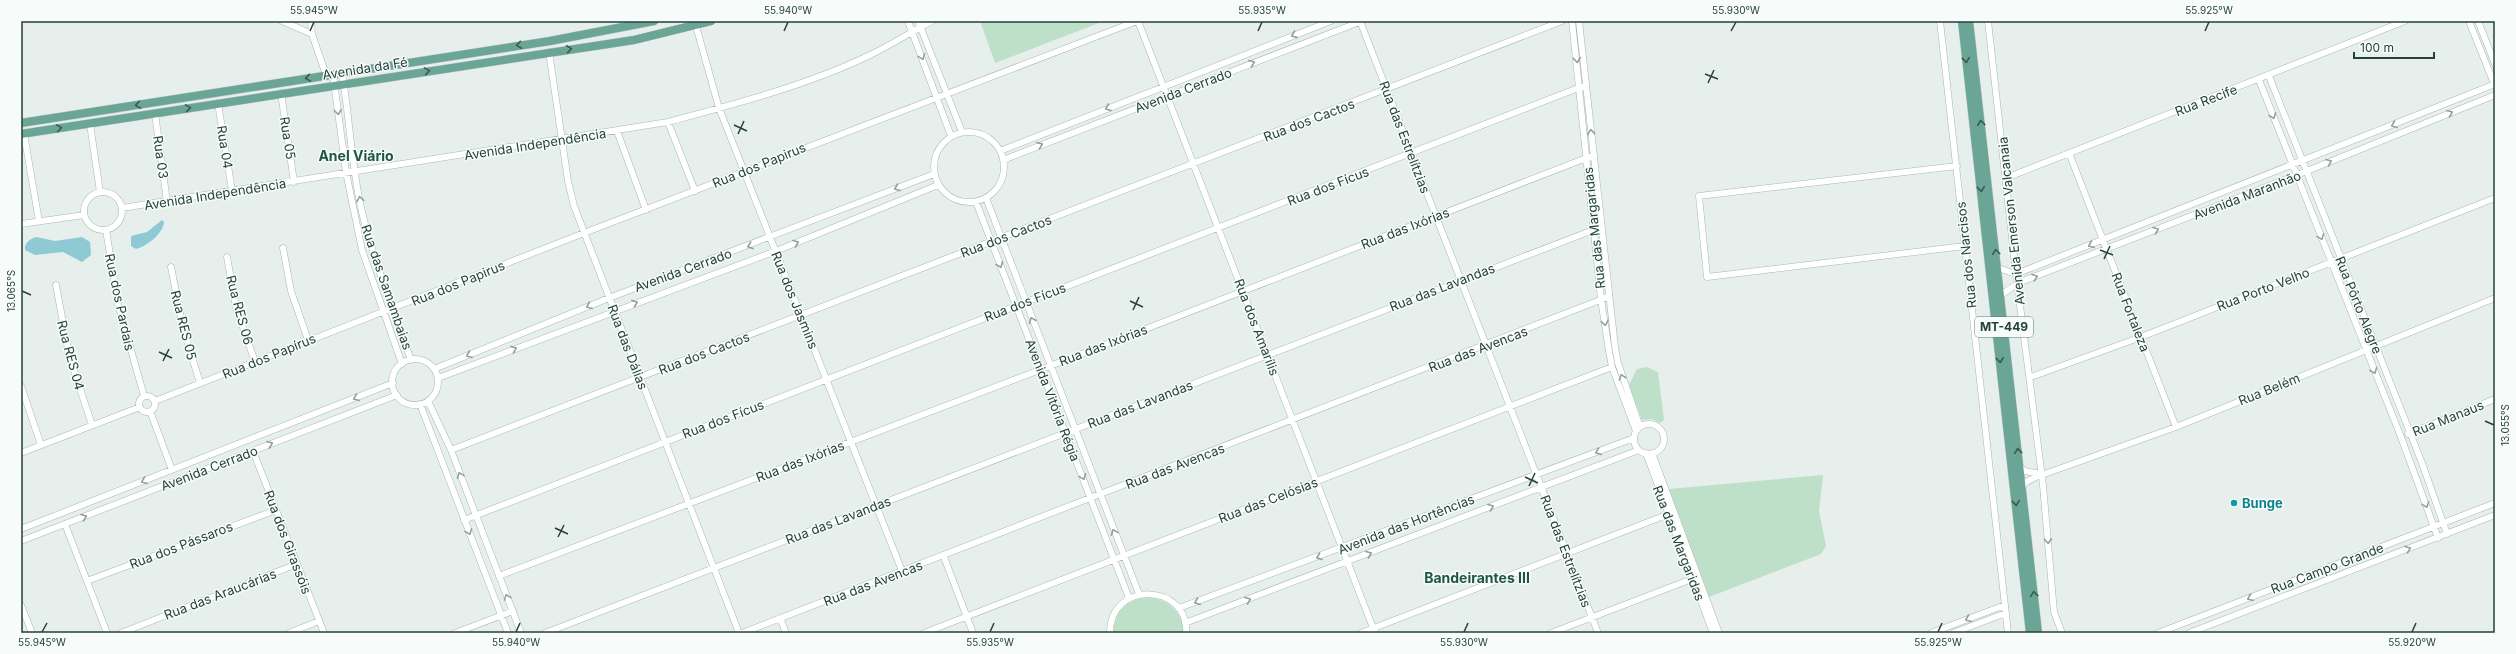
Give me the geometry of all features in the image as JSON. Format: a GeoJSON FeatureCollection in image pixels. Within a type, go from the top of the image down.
{"type":"FeatureCollection","features":[{"type":"Feature","properties":{"kind":"main road","name":"Avenida da Fé"},"geometry":{"type":"LineString","coordinates":[[21,123],[329,74],[550,41],[654,21]]}},
{"type":"Feature","properties":{"kind":"main road","name":"Avenida da Fé"},"geometry":{"type":"LineString","coordinates":[[22,134],[344,83],[634,40],[696,26],[711,21]]}},
{"type":"Feature","properties":{"kind":"main road","name":"MT-449"},"geometry":{"type":"LineString","coordinates":[[1962,21],[2030,633]]}},
{"type":"Feature","properties":{"kind":"main road","name":"MT-449"},"geometry":{"type":"LineString","coordinates":[[1969,21],[2038,633]]}},
{"type":"Feature","properties":{"kind":"street"},"geometry":{"type":"LineString","coordinates":[[282,21],[312,34]]}},
{"type":"Feature","properties":{"kind":"street","name":"Rua das Samambaias"},"geometry":{"type":"LineString","coordinates":[[311,21],[312,34],[335,85],[346,172],[362,250],[402,364]]}},
{"type":"Feature","properties":{"kind":"street"},"geometry":{"type":"LineString","coordinates":[[908,21],[951,136]]}},
{"type":"Feature","properties":{"kind":"street","name":"Avenida Independência"},"geometry":{"type":"LineString","coordinates":[[122,208],[294,182],[346,172],[562,140],[668,122],[719,108],[832,71],[871,55],[913,32],[920,24],[932,21]]}},
{"type":"Feature","properties":{"kind":"street","name":"Rua dos Amarílis"},"geometry":{"type":"LineString","coordinates":[[1137,21],[1374,631]]}},
{"type":"Feature","properties":{"kind":"street","name":"Rua dos Papirus"},"geometry":{"type":"LineString","coordinates":[[384,312],[947,92],[1137,21]]}},
{"type":"Feature","properties":{"kind":"street","name":"Avenida Cerrado"},"geometry":{"type":"LineString","coordinates":[[1000,151],[1331,21]]}},
{"type":"Feature","properties":{"kind":"street","name":"Avenida Cerrado"},"geometry":{"type":"LineString","coordinates":[[1003,160],[1361,21]]}},
{"type":"Feature","properties":{"kind":"street","name":"Rua das Estrelítzias"},"geometry":{"type":"LineString","coordinates":[[1361,21],[1598,633]]}},
{"type":"Feature","properties":{"kind":"street","name":"Rua dos Cactos"},"geometry":{"type":"LineString","coordinates":[[451,450],[1194,165],[1562,21]]}},
{"type":"Feature","properties":{"kind":"street","name":"Rua das Margaridas"},"geometry":{"type":"LineString","coordinates":[[1572,21],[1601,299],[1612,367],[1638,429]]}},
{"type":"Feature","properties":{"kind":"street","name":"Rua das Margaridas"},"geometry":{"type":"LineString","coordinates":[[1579,21],[1608,297],[1618,363],[1638,429]]}},
{"type":"Feature","properties":{"kind":"street","name":"Rua dos Narcisos"},"geometry":{"type":"LineString","coordinates":[[1940,21],[2008,633]]}},
{"type":"Feature","properties":{"kind":"street","name":"Avenida Emerson Valcanaia"},"geometry":{"type":"LineString","coordinates":[[1988,21],[2016,274],[2031,377],[2042,475],[2054,612],[2062,633]]}},
{"type":"Feature","properties":{"kind":"street","name":"Rua Recife"},"geometry":{"type":"LineString","coordinates":[[2006,178],[2069,152],[2259,80],[2405,21]]}},
{"type":"Feature","properties":{"kind":"street"},"geometry":{"type":"LineString","coordinates":[[2469,21],[2495,85]]}},
{"type":"Feature","properties":{"kind":"street"},"geometry":{"type":"LineString","coordinates":[[2478,21],[2495,64]]}},
{"type":"Feature","properties":{"kind":"street"},"geometry":{"type":"LineString","coordinates":[[920,24],[962,132]]}},
{"type":"Feature","properties":{"kind":"street","name":"Rua dos Jasmins"},"geometry":{"type":"LineString","coordinates":[[696,26],[719,108],[902,571]]}},
{"type":"Feature","properties":{"kind":"street","name":"Rua das Dálias"},"geometry":{"type":"LineString","coordinates":[[549,52],[569,187],[584,233],[713,568],[741,633]]}},
{"type":"Feature","properties":{"kind":"street","name":"Rua das Samambaias"},"geometry":{"type":"LineString","coordinates":[[342,73],[354,171],[372,250],[411,360]]}},
{"type":"Feature","properties":{"kind":"street","name":"Rua Pôrto Alegre"},"geometry":{"type":"LineString","coordinates":[[2269,76],[2422,463],[2445,523],[2447,534]]}},
{"type":"Feature","properties":{"kind":"street","name":"Rua Pôrto Alegre"},"geometry":{"type":"LineString","coordinates":[[2259,80],[2365,350],[2401,437],[2438,538]]}},
{"type":"Feature","properties":{"kind":"street","name":"Rua dos Fícus"},"geometry":{"type":"LineString","coordinates":[[464,520],[1025,302],[1412,154],[1586,85]]}},
{"type":"Feature","properties":{"kind":"street","name":"Avenida Maranhão"},"geometry":{"type":"LineString","coordinates":[[2016,274],[2294,166],[2495,85]]}},
{"type":"Feature","properties":{"kind":"street","name":"Rua 05"},"geometry":{"type":"LineString","coordinates":[[281,93],[294,182]]}},
{"type":"Feature","properties":{"kind":"street","name":"Avenida Maranhão"},"geometry":{"type":"LineString","coordinates":[[2001,295],[2018,283],[2107,250],[2495,95]]}},
{"type":"Feature","properties":{"kind":"street","name":"Rua 04"},"geometry":{"type":"LineString","coordinates":[[218,103],[232,191]]}},
{"type":"Feature","properties":{"kind":"street","name":"Rua 03"},"geometry":{"type":"LineString","coordinates":[[155,113],[167,202]]}},
{"type":"Feature","properties":{"kind":"street"},"geometry":{"type":"LineString","coordinates":[[668,122],[695,191]]}},
{"type":"Feature","properties":{"kind":"street"},"geometry":{"type":"LineString","coordinates":[[90,124],[100,192]]}},
{"type":"Feature","properties":{"kind":"street"},"geometry":{"type":"LineString","coordinates":[[617,131],[646,210]]}},
{"type":"Feature","properties":{"kind":"street"},"geometry":{"type":"LineString","coordinates":[[962,132],[981,134],[992,140],[1000,151],[1003,160],[1003,178],[993,193],[986,198],[976,202],[954,200],[938,185],[934,174],[936,152],[942,143],[951,136],[962,132]]}},
{"type":"Feature","properties":{"kind":"street"},"geometry":{"type":"LineString","coordinates":[[22,134],[39,221]]}},
{"type":"Feature","properties":{"kind":"street","name":"Rua Fortaleza"},"geometry":{"type":"LineString","coordinates":[[2069,152],[2176,426]]}},
{"type":"Feature","properties":{"kind":"street","name":"Rua das Ixórias"},"geometry":{"type":"LineString","coordinates":[[499,576],[1050,366],[1594,155]]}},
{"type":"Feature","properties":{"kind":"street"},"geometry":{"type":"LineString","coordinates":[[1957,166],[1699,196],[1707,276],[1965,246]]}},
{"type":"Feature","properties":{"kind":"street","name":"Avenida Cerrado"},"geometry":{"type":"LineString","coordinates":[[434,369],[609,298],[770,238],[934,174]]}},
{"type":"Feature","properties":{"kind":"street","name":"Avenida Cerrado"},"geometry":{"type":"LineString","coordinates":[[438,378],[776,251],[938,185]]}},
{"type":"Feature","properties":{"kind":"street"},"geometry":{"type":"LineString","coordinates":[[100,192],[115,196],[122,208],[118,222],[106,230],[92,227],[84,215],[87,200],[100,192]]}},
{"type":"Feature","properties":{"kind":"street","name":"Avenida Vitória Régia"},"geometry":{"type":"LineString","coordinates":[[986,198],[1000,239],[1139,594]]}},
{"type":"Feature","properties":{"kind":"street","name":"Rua Porto Velho"},"geometry":{"type":"LineString","coordinates":[[2031,377],[2141,337],[2495,198]]}},
{"type":"Feature","properties":{"kind":"street","name":"Avenida Vitória Régia"},"geometry":{"type":"LineString","coordinates":[[976,202],[1130,598]]}},
{"type":"Feature","properties":{"kind":"street"},"geometry":{"type":"LineString","coordinates":[[21,224],[84,215]]}},
{"type":"Feature","properties":{"kind":"street","name":"Rua das Lavandas"},"geometry":{"type":"LineString","coordinates":[[545,633],[1267,354],[1601,227]]}},
{"type":"Feature","properties":{"kind":"street","name":"Rua dos Pardais"},"geometry":{"type":"LineString","coordinates":[[106,230],[118,304],[144,396]]}},
{"type":"Feature","properties":{"kind":"street"},"geometry":{"type":"LineString","coordinates":[[283,248],[291,291],[308,340]]}},
{"type":"Feature","properties":{"kind":"street","name":"Rua RES 06"},"geometry":{"type":"LineString","coordinates":[[227,257],[236,307],[255,362]]}},
{"type":"Feature","properties":{"kind":"street","name":"Rua RES 05"},"geometry":{"type":"LineString","coordinates":[[171,266],[183,328],[200,383]]}},
{"type":"Feature","properties":{"kind":"street"},"geometry":{"type":"LineString","coordinates":[[1998,268],[2016,274]]}},
{"type":"Feature","properties":{"kind":"street","name":"Rua RES 04"},"geometry":{"type":"LineString","coordinates":[[56,285],[69,355],[92,425]]}},
{"type":"Feature","properties":{"kind":"street","name":"Rua das Avencas"},"geometry":{"type":"LineString","coordinates":[[741,633],[944,556],[1608,297]]}},
{"type":"Feature","properties":{"kind":"street","name":"Rua Belém"},"geometry":{"type":"LineString","coordinates":[[2022,488],[2029,480],[2176,426],[2495,298]]}},
{"type":"Feature","properties":{"kind":"street"},"geometry":{"type":"LineString","coordinates":[[2352,315],[2361,311]]}},
{"type":"Feature","properties":{"kind":"street","name":"Rua dos Papírus"},"geometry":{"type":"LineString","coordinates":[[155,401],[308,340],[384,312]]}},
{"type":"Feature","properties":{"kind":"street"},"geometry":{"type":"LineString","coordinates":[[411,360],[424,361],[434,369],[438,378],[437,391],[428,401],[420,404],[410,404],[397,395],[393,383],[395,372],[402,364],[411,360]]}},
{"type":"Feature","properties":{"kind":"street","name":"Rua das Celósias"},"geometry":{"type":"LineString","coordinates":[[924,633],[1612,367]]}},
{"type":"Feature","properties":{"kind":"street","name":"Avenida Cerrado"},"geometry":{"type":"LineString","coordinates":[[21,529],[393,383]]}},
{"type":"Feature","properties":{"kind":"street"},"geometry":{"type":"LineString","coordinates":[[21,386],[41,445]]}},
{"type":"Feature","properties":{"kind":"street","name":"Avenida Cerrado"},"geometry":{"type":"LineString","coordinates":[[21,541],[397,395]]}},
{"type":"Feature","properties":{"kind":"street"},"geometry":{"type":"LineString","coordinates":[[144,396],[150,396],[155,401],[154,407],[150,411],[144,411],[140,407],[140,401],[144,396]]}},
{"type":"Feature","properties":{"kind":"street"},"geometry":{"type":"LineString","coordinates":[[2386,401],[2395,397]]}},
{"type":"Feature","properties":{"kind":"street","name":"Rua Manaus"},"geometry":{"type":"LineString","coordinates":[[2401,437],[2495,399]]}},
{"type":"Feature","properties":{"kind":"street"},"geometry":{"type":"LineString","coordinates":[[428,401],[451,450],[521,633]]}},
{"type":"Feature","properties":{"kind":"street"},"geometry":{"type":"LineString","coordinates":[[420,404],[508,633]]}},
{"type":"Feature","properties":{"kind":"street"},"geometry":{"type":"LineString","coordinates":[[21,453],[140,407]]}},
{"type":"Feature","properties":{"kind":"street"},"geometry":{"type":"LineString","coordinates":[[150,411],[172,470]]}},
{"type":"Feature","properties":{"kind":"street"},"geometry":{"type":"LineString","coordinates":[[1653,424],[1663,432],[1663,446],[1649,453],[1639,450],[1634,438],[1638,429],[1653,424]]}},
{"type":"Feature","properties":{"kind":"street","name":"Avenida das Hortências"},"geometry":{"type":"LineString","coordinates":[[1179,608],[1634,438]]}},
{"type":"Feature","properties":{"kind":"street","name":"Avenida das Hortências"},"geometry":{"type":"LineString","coordinates":[[1185,623],[1639,450]]}},
{"type":"Feature","properties":{"kind":"street","name":"Rua dos Girassóis"},"geometry":{"type":"LineString","coordinates":[[253,451],[324,633]]}},
{"type":"Feature","properties":{"kind":"street","name":"Rua das Margaridas"},"geometry":{"type":"LineString","coordinates":[[1649,453],[1695,577],[1719,633]]}},
{"type":"Feature","properties":{"kind":"street"},"geometry":{"type":"LineString","coordinates":[[2412,466],[2422,463]]}},
{"type":"Feature","properties":{"kind":"street"},"geometry":{"type":"LineString","coordinates":[[2020,467],[2025,471],[2042,475]]}},
{"type":"Feature","properties":{"kind":"street"},"geometry":{"type":"LineString","coordinates":[[2420,489],[2430,485]]}},
{"type":"Feature","properties":{"kind":"street","name":"Rua Campo Grande"},"geometry":{"type":"LineString","coordinates":[[2158,633],[2495,503]]}},
{"type":"Feature","properties":{"kind":"street","name":"Rua dos Pássaros"},"geometry":{"type":"LineString","coordinates":[[87,581],[276,510]]}},
{"type":"Feature","properties":{"kind":"street"},"geometry":{"type":"LineString","coordinates":[[1361,633],[1374,631],[1567,553],[1671,513]]}},
{"type":"Feature","properties":{"kind":"street","name":"Rua Campo Grande"},"geometry":{"type":"LineString","coordinates":[[2189,633],[2495,515]]}},
{"type":"Feature","properties":{"kind":"street"},"geometry":{"type":"LineString","coordinates":[[65,524],[107,633]]}},
{"type":"Feature","properties":{"kind":"street"},"geometry":{"type":"LineString","coordinates":[[944,556],[973,633]]}},
{"type":"Feature","properties":{"kind":"street","name":"Rua das Araucárias"},"geometry":{"type":"LineString","coordinates":[[121,633],[297,564]]}},
{"type":"Feature","properties":{"kind":"street"},"geometry":{"type":"LineString","coordinates":[[1551,633],[1695,577]]}},
{"type":"Feature","properties":{"kind":"street","name":"Rua das Margaridas"},"geometry":{"type":"LineString","coordinates":[[1695,577],[1713,633]]}},
{"type":"Feature","properties":{"kind":"street"},"geometry":{"type":"LineString","coordinates":[[1110,633],[1114,615],[1120,605],[1139,594],[1161,596],[1179,608],[1185,623],[1186,633]]}},
{"type":"Feature","properties":{"kind":"street"},"geometry":{"type":"LineString","coordinates":[[1931,633],[2005,604]]}},
{"type":"Feature","properties":{"kind":"street"},"geometry":{"type":"LineString","coordinates":[[22,608],[32,633]]}},
{"type":"Feature","properties":{"kind":"street"},"geometry":{"type":"LineString","coordinates":[[455,633],[513,611]]}},
{"type":"Feature","properties":{"kind":"street"},"geometry":{"type":"LineString","coordinates":[[1953,633],[2006,613]]}},
{"type":"Feature","properties":{"kind":"street"},"geometry":{"type":"LineString","coordinates":[[780,618],[786,633]]}},
{"type":"Feature","properties":{"kind":"street"},"geometry":{"type":"LineString","coordinates":[[289,633],[319,621]]}},
{"type":"Feature","properties":{"kind":"green space"},"geometry":{"type":"Polygon","coordinates":[[[980,21],[1104,21],[995,63],[980,21]]]}},
{"type":"Feature","properties":{"kind":"green space"},"geometry":{"type":"Polygon","coordinates":[[[1647,367],[1658,372],[1664,420],[1660,423],[1652,419],[1642,420],[1629,385],[1637,369],[1647,367]]]}},
{"type":"Feature","properties":{"kind":"green space"},"geometry":{"type":"Polygon","coordinates":[[[1823,475],[1819,511],[1826,546],[1821,554],[1709,597],[1669,489],[1823,475]]]}},
{"type":"Feature","properties":{"kind":"green space"},"geometry":{"type":"Polygon","coordinates":[[[1148,597],[1162,601],[1173,608],[1181,619],[1184,633],[1113,633],[1116,619],[1123,608],[1134,601],[1148,597]]]}},
{"type":"Feature","properties":{"kind":"water"},"geometry":{"type":"Polygon","coordinates":[[[162,220],[164,222],[161,231],[154,239],[136,249],[131,246],[131,236],[147,232],[162,220]]]}},
{"type":"Feature","properties":{"kind":"water"},"geometry":{"type":"Polygon","coordinates":[[[36,237],[55,241],[82,237],[90,242],[91,255],[82,262],[63,252],[35,255],[25,250],[25,245],[36,237]]]}},
{"type":"Feature","properties":{"kind":"place","name":"Bunge"},"geometry":{"type":"Point","coordinates":[2234,503]}},
{"type":"Feature","properties":{"kind":"district","name":"Anel Viário"},"geometry":{"type":"Point","coordinates":[356,156]}},
{"type":"Feature","properties":{"kind":"district","name":"Bandeirantes III"},"geometry":{"type":"Point","coordinates":[1477,578]}}]}
